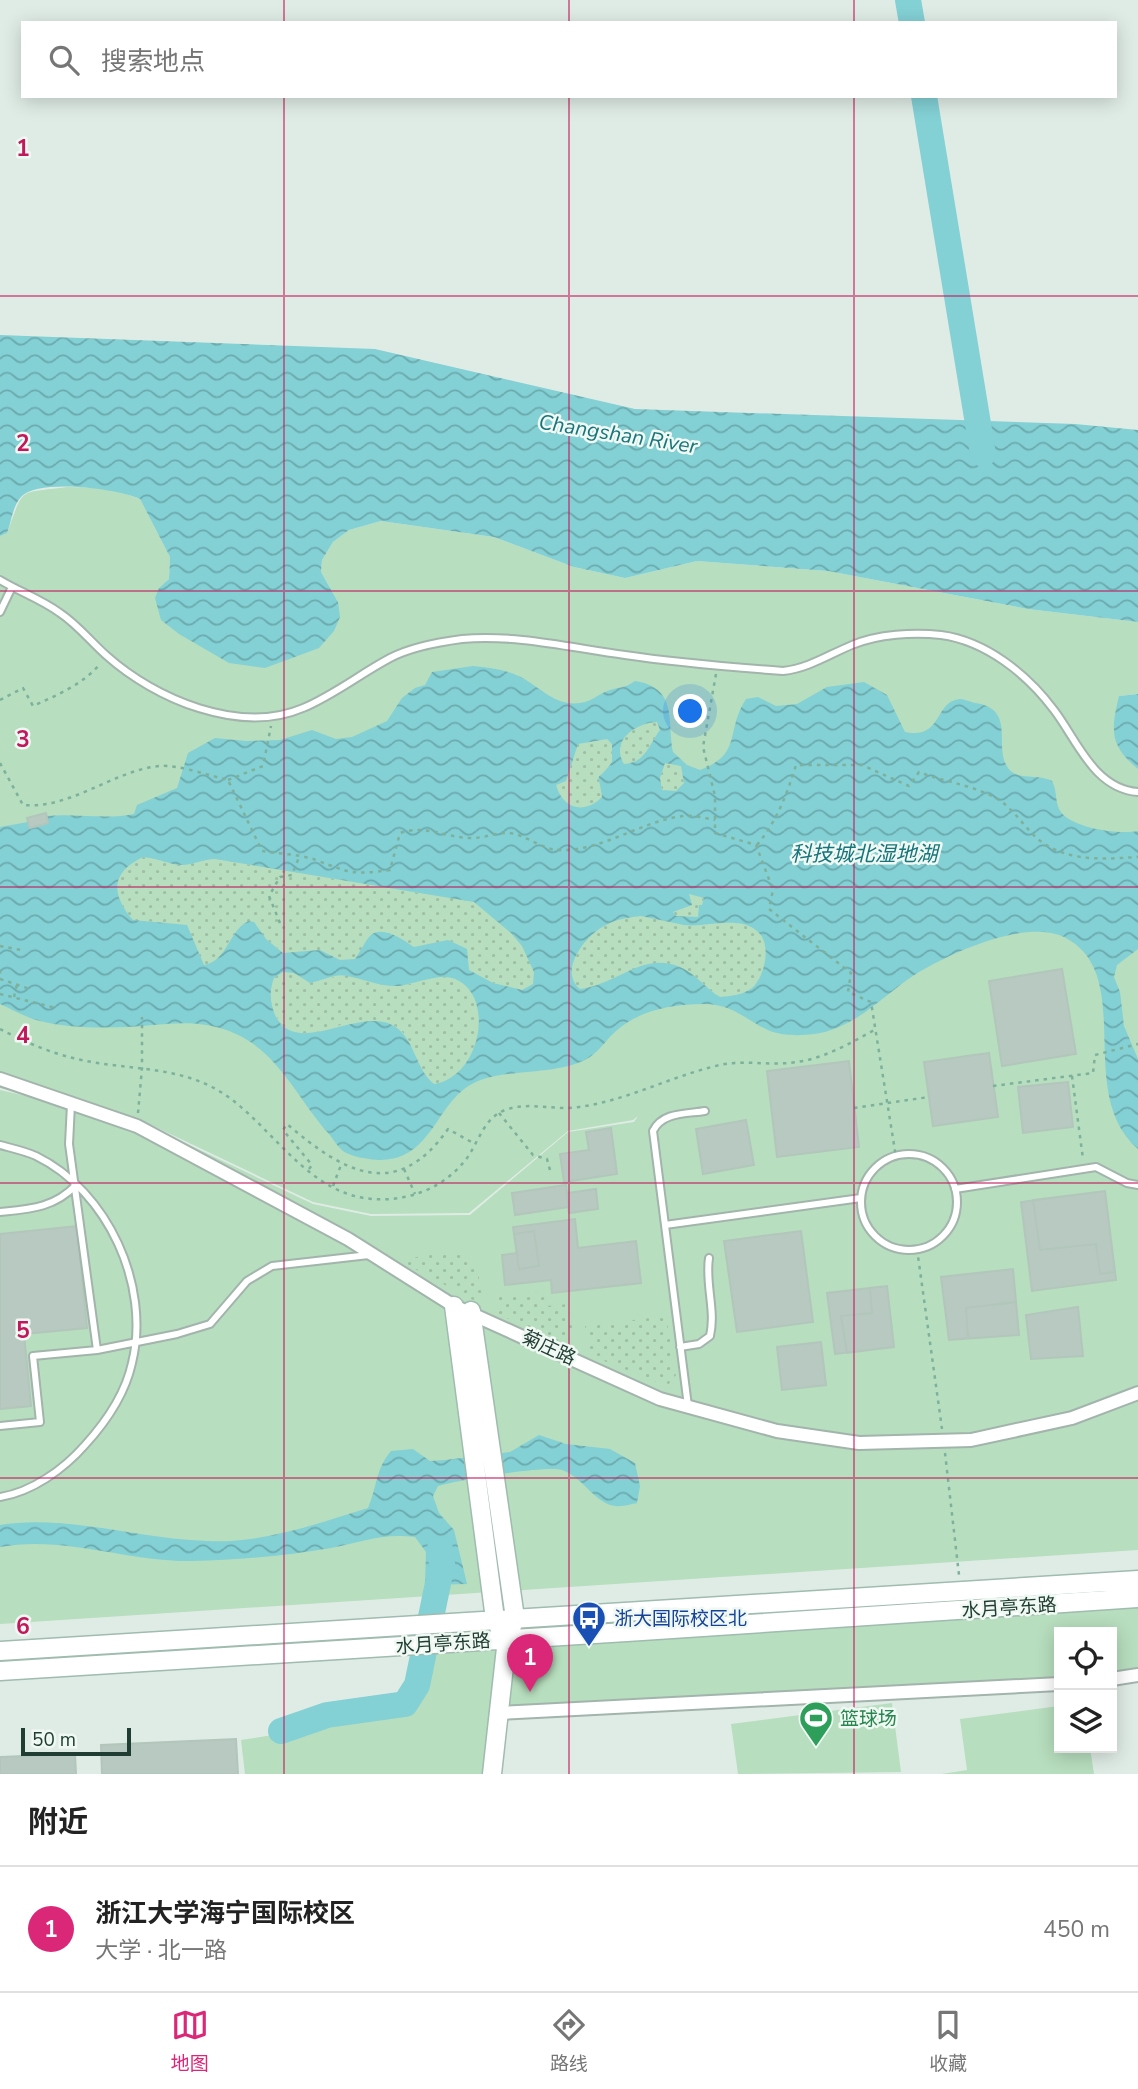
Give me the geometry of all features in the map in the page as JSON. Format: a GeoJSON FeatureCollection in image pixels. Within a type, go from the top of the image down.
{"type":"FeatureCollection","features":[{"type":"Feature","properties":{"kind":"main road"},"geometry":{"type":"LineString","coordinates":[[463,1309],[476,1410],[487,1620],[506,1639]]}},
{"type":"Feature","properties":{"kind":"main road"},"geometry":{"type":"LineString","coordinates":[[476,1410],[501,1518],[515,1618],[506,1639],[492,1774]]}},
{"type":"Feature","properties":{"kind":"main road","name":"水月亭东路"},"geometry":{"type":"LineString","coordinates":[[0,1651],[1138,1580]]}},
{"type":"Feature","properties":{"kind":"main road","name":"水月亭东路"},"geometry":{"type":"LineString","coordinates":[[0,1671],[483,1640],[590,1636],[1138,1598]]}},
{"type":"Feature","properties":{"kind":"street","name":"菊庄路"},"geometry":{"type":"LineString","coordinates":[[0,1079],[136,1126],[374,1255],[463,1309],[660,1399],[777,1431],[859,1443],[971,1440],[1072,1418],[1138,1393]]}},
{"type":"Feature","properties":{"kind":"street"},"geometry":{"type":"LineString","coordinates":[[1117,1678],[1138,1675]]}},
{"type":"Feature","properties":{"kind":"street"},"geometry":{"type":"LineString","coordinates":[[499,1713],[1054,1684]]}},
{"type":"Feature","properties":{"kind":"lane"},"geometry":{"type":"LineString","coordinates":[[0,580],[62,614],[106,656],[151,687],[190,704],[239,716],[274,716],[301,709],[336,692],[392,657],[460,639],[528,641],[716,666],[783,671],[805,668],[854,644],[912,634],[942,635],[967,641],[989,651],[1035,688],[1094,770],[1112,784],[1138,792]]}},
{"type":"Feature","properties":{"kind":"lane"},"geometry":{"type":"LineString","coordinates":[[0,612],[12,587]]}},
{"type":"Feature","properties":{"kind":"lane"},"geometry":{"type":"LineString","coordinates":[[71,1102],[69,1144],[97,1350]]}},
{"type":"Feature","properties":{"kind":"lane"},"geometry":{"type":"LineString","coordinates":[[688,1406],[653,1131],[657,1123],[667,1117],[705,1111]]}},
{"type":"Feature","properties":{"kind":"lane"},"geometry":{"type":"LineString","coordinates":[[0,1145],[36,1156],[86,1193],[120,1243],[136,1302],[132,1363],[108,1419],[67,1465],[14,1495],[0,1497]]}},
{"type":"Feature","properties":{"kind":"lane"},"geometry":{"type":"LineString","coordinates":[[918,1155],[933,1161],[944,1170],[955,1189],[955,1213],[949,1228],[939,1239],[917,1249],[895,1248],[880,1241],[869,1229],[862,1214],[861,1198],[865,1182],[874,1169],[896,1157],[918,1155]]}},
{"type":"Feature","properties":{"kind":"lane"},"geometry":{"type":"LineString","coordinates":[[955,1189],[1096,1167],[1127,1183],[1138,1185]]}},
{"type":"Feature","properties":{"kind":"lane"},"geometry":{"type":"LineString","coordinates":[[0,1212],[45,1207],[65,1196],[76,1185]]}},
{"type":"Feature","properties":{"kind":"lane"},"geometry":{"type":"LineString","coordinates":[[665,1225],[861,1198]]}},
{"type":"Feature","properties":{"kind":"lane"},"geometry":{"type":"LineString","coordinates":[[0,1426],[40,1422],[33,1356],[97,1350],[210,1324],[247,1281],[272,1266],[374,1255]]}},
{"type":"Feature","properties":{"kind":"lane"},"geometry":{"type":"LineString","coordinates":[[680,1347],[699,1344],[710,1336],[713,1326],[707,1274],[709,1258]]}},
{"type":"Feature","properties":{"kind":"path"},"geometry":{"type":"LineString","coordinates":[[0,700],[23,688],[33,706],[90,676],[106,656]]}},
{"type":"Feature","properties":{"kind":"path"},"geometry":{"type":"LineString","coordinates":[[716,666],[703,747],[715,796],[715,833],[757,845]]}},
{"type":"Feature","properties":{"kind":"path"},"geometry":{"type":"LineString","coordinates":[[0,763],[23,805],[33,806],[73,797],[139,770],[161,765],[229,780],[263,766],[274,716]]}},
{"type":"Feature","properties":{"kind":"path"},"geometry":{"type":"LineString","coordinates":[[757,845],[787,796],[796,765],[862,765],[909,786],[919,772],[971,787],[998,800],[1043,842],[1070,855],[1097,859],[1138,857]]}},
{"type":"Feature","properties":{"kind":"path"},"geometry":{"type":"LineString","coordinates":[[229,780],[262,852],[315,860],[340,872],[364,874],[390,870],[400,833],[418,827],[454,837],[510,833],[549,849],[562,850],[616,838],[686,815],[715,820]]}},
{"type":"Feature","properties":{"kind":"path"},"geometry":{"type":"LineString","coordinates":[[757,845],[773,890],[769,909],[851,973],[848,992],[871,1002],[896,1157]]}},
{"type":"Feature","properties":{"kind":"path"},"geometry":{"type":"LineString","coordinates":[[280,923],[269,896],[279,877],[292,874],[299,857]]}},
{"type":"Feature","properties":{"kind":"path"},"geometry":{"type":"LineString","coordinates":[[0,946],[21,950]]}},
{"type":"Feature","properties":{"kind":"path"},"geometry":{"type":"LineString","coordinates":[[0,970],[0,979],[30,989]]}},
{"type":"Feature","properties":{"kind":"path"},"geometry":{"type":"LineString","coordinates":[[14,997],[17,984]]}},
{"type":"Feature","properties":{"kind":"path"},"geometry":{"type":"LineString","coordinates":[[0,994],[56,1007]]}},
{"type":"Feature","properties":{"kind":"path"},"geometry":{"type":"LineString","coordinates":[[136,1126],[142,1068],[142,1017]]}},
{"type":"Feature","properties":{"kind":"path"},"geometry":{"type":"LineString","coordinates":[[0,1029],[73,1058],[183,1075],[214,1088],[309,1169],[333,1186],[362,1198],[385,1199],[415,1194],[444,1181],[467,1158],[485,1127],[499,1112],[532,1106],[575,1108],[595,1104],[636,1095],[673,1078],[722,1065],[803,1062],[847,1045],[876,1029]]}},
{"type":"Feature","properties":{"kind":"path"},"geometry":{"type":"LineString","coordinates":[[993,1086],[1093,1073],[1095,1055],[1138,1044]]}},
{"type":"Feature","properties":{"kind":"path"},"geometry":{"type":"LineString","coordinates":[[1072,1076],[1084,1168]]}},
{"type":"Feature","properties":{"kind":"path"},"geometry":{"type":"LineString","coordinates":[[854,1108],[929,1097]]}},
{"type":"Feature","properties":{"kind":"path"},"geometry":{"type":"LineString","coordinates":[[499,1112],[533,1155],[547,1158],[551,1174]]}},
{"type":"Feature","properties":{"kind":"path"},"geometry":{"type":"LineString","coordinates":[[309,1169],[312,1165],[283,1130],[287,1124],[318,1151],[341,1165],[357,1171],[385,1174],[404,1169],[428,1156],[448,1129],[475,1143]]}},
{"type":"Feature","properties":{"kind":"path"},"geometry":{"type":"LineString","coordinates":[[333,1186],[341,1165]]}},
{"type":"Feature","properties":{"kind":"path"},"geometry":{"type":"LineString","coordinates":[[404,1169],[415,1194]]}},
{"type":"Feature","properties":{"kind":"path"},"geometry":{"type":"LineString","coordinates":[[917,1249],[944,1441],[961,1591]]}},
{"type":"Feature","properties":{"kind":"green space"},"geometry":{"type":"Polygon","coordinates":[[[67,487],[109,488],[140,499],[170,557],[169,579],[159,588],[338,602],[321,572],[322,560],[333,542],[349,530],[381,521],[494,537],[574,567],[625,578],[697,561],[828,571],[1028,609],[1138,622],[1138,694],[1119,696],[1138,769],[1138,1550],[0,1624],[0,1090],[143,1123],[313,1204],[371,1216],[470,1215],[568,1132],[634,1122],[638,1116],[633,1120],[568,1131],[469,1213],[371,1214],[313,1202],[143,1121],[0,1088],[0,536],[7,533],[20,500],[25,495],[67,487]]]}},
{"type":"Feature","properties":{"kind":"green space"},"geometry":{"type":"Polygon","coordinates":[[[657,722],[660,730],[646,752],[637,760],[624,764],[620,756],[622,741],[633,730],[657,722]]]}},
{"type":"Feature","properties":{"kind":"green space"},"geometry":{"type":"Polygon","coordinates":[[[608,739],[612,744],[612,762],[601,788],[602,797],[581,808],[569,804],[559,793],[556,784],[566,780],[578,744],[608,739]]]}},
{"type":"Feature","properties":{"kind":"green space"},"geometry":{"type":"Polygon","coordinates":[[[665,763],[681,766],[684,783],[676,791],[662,790],[660,778],[665,763]]]}},
{"type":"Feature","properties":{"kind":"green space"},"geometry":{"type":"Polygon","coordinates":[[[143,857],[182,865],[215,859],[474,902],[511,933],[522,946],[534,972],[533,984],[522,990],[493,983],[469,971],[470,954],[449,941],[414,947],[395,936],[370,936],[355,959],[303,952],[284,953],[266,939],[254,922],[243,923],[212,964],[203,965],[187,925],[133,920],[121,901],[117,885],[120,877],[132,863],[143,857]]]}},
{"type":"Feature","properties":{"kind":"green space"},"geometry":{"type":"Polygon","coordinates":[[[689,894],[704,898],[699,917],[676,916],[673,912],[692,900],[689,894]]]}},
{"type":"Feature","properties":{"kind":"green space"},"geometry":{"type":"Polygon","coordinates":[[[641,916],[694,925],[736,923],[755,930],[765,946],[760,977],[752,989],[745,993],[720,997],[681,967],[656,964],[643,966],[580,989],[572,973],[573,963],[584,944],[608,924],[641,916]]]}},
{"type":"Feature","properties":{"kind":"green space"},"geometry":{"type":"Polygon","coordinates":[[[283,972],[314,981],[345,975],[390,986],[438,977],[451,978],[465,985],[474,998],[478,1014],[478,1032],[473,1050],[464,1066],[450,1078],[433,1084],[422,1069],[405,1035],[390,1024],[361,1021],[313,1032],[292,1031],[283,1025],[275,1014],[271,1001],[274,978],[283,972]]]}},
{"type":"Feature","properties":{"kind":"green space"},"geometry":{"type":"Polygon","coordinates":[[[460,1250],[476,1262],[482,1294],[477,1302],[398,1260],[460,1250]]]}},
{"type":"Feature","properties":{"kind":"green space"},"geometry":{"type":"Polygon","coordinates":[[[544,1292],[546,1306],[568,1304],[573,1333],[567,1345],[498,1314],[496,1297],[544,1292]]]}},
{"type":"Feature","properties":{"kind":"green space"},"geometry":{"type":"Polygon","coordinates":[[[666,1316],[676,1375],[667,1386],[589,1355],[585,1326],[666,1316]]]}},
{"type":"Feature","properties":{"kind":"green space"},"geometry":{"type":"Polygon","coordinates":[[[1138,1597],[1138,1675],[1117,1678],[1117,1627],[1054,1627],[1054,1684],[499,1713],[492,1774],[245,1774],[241,1740],[401,1715],[421,1697],[431,1644],[1138,1597]]]}},
{"type":"Feature","properties":{"kind":"green space","name":"篮球场"},"geometry":{"type":"Polygon","coordinates":[[[892,1703],[901,1772],[738,1774],[731,1724],[892,1703]]]}},
{"type":"Feature","properties":{"kind":"green space"},"geometry":{"type":"Polygon","coordinates":[[[1054,1707],[1054,1753],[1091,1753],[1094,1774],[942,1774],[967,1770],[960,1719],[1054,1707]]]}},
{"type":"Feature","properties":{"kind":"water","name":"Changshan River"},"geometry":{"type":"Polygon","coordinates":[[[0,335],[375,349],[635,409],[1075,424],[1138,430],[1138,622],[1028,609],[828,571],[697,561],[625,578],[574,567],[494,537],[381,521],[349,530],[333,542],[322,560],[321,572],[338,602],[340,617],[334,631],[319,648],[265,668],[229,663],[179,634],[161,620],[155,598],[159,588],[169,579],[170,557],[140,499],[79,487],[30,491],[18,500],[7,533],[0,536],[0,335]]]}},
{"type":"Feature","properties":{"kind":"water","name":"科技城北湿地湖"},"geometry":{"type":"Polygon","coordinates":[[[473,666],[501,670],[520,677],[558,700],[572,703],[588,701],[606,691],[635,681],[649,685],[658,691],[668,707],[673,752],[687,765],[700,770],[713,764],[728,749],[746,699],[758,697],[776,706],[797,704],[827,687],[864,682],[887,695],[905,732],[917,733],[932,726],[952,701],[962,699],[988,707],[1000,720],[1002,749],[1008,768],[1022,776],[1052,781],[1059,809],[1064,816],[1095,829],[1138,831],[1138,949],[1117,965],[1114,977],[1120,992],[1124,1026],[1138,1059],[1138,1149],[1119,1125],[1109,1097],[1103,1006],[1098,978],[1086,954],[1064,937],[1049,933],[1013,934],[975,945],[926,968],[855,1019],[822,1033],[776,1033],[731,1010],[714,1005],[680,1005],[646,1013],[625,1024],[590,1057],[578,1063],[476,1082],[451,1102],[423,1141],[411,1151],[397,1158],[378,1160],[343,1151],[276,1065],[251,1042],[236,1034],[209,1025],[195,1024],[128,1027],[61,1025],[35,1020],[0,1004],[0,827],[28,822],[31,828],[48,823],[47,816],[134,814],[137,805],[177,788],[188,753],[215,738],[280,740],[312,730],[336,739],[352,737],[387,721],[402,698],[415,688],[425,685],[432,672],[473,666]],[[657,722],[633,730],[622,741],[620,756],[624,764],[642,757],[660,730],[657,722]],[[607,739],[578,744],[566,781],[556,785],[569,804],[581,807],[595,803],[602,797],[599,777],[612,762],[612,744],[607,739]],[[665,763],[660,778],[662,790],[676,791],[684,783],[681,766],[665,763]],[[143,857],[124,870],[117,885],[118,893],[133,920],[187,925],[204,965],[218,958],[242,925],[249,921],[254,922],[266,939],[283,953],[320,950],[340,960],[355,959],[369,937],[376,932],[393,935],[414,947],[448,940],[467,949],[469,970],[493,983],[522,990],[533,984],[534,972],[522,946],[511,933],[474,902],[215,859],[182,865],[143,857]],[[689,894],[692,905],[673,912],[676,916],[698,917],[699,905],[702,905],[704,898],[689,894]],[[641,916],[608,924],[592,935],[578,953],[572,972],[580,989],[642,966],[667,963],[696,977],[720,997],[737,995],[752,988],[763,970],[765,946],[759,933],[752,927],[734,923],[684,925],[641,916]],[[283,972],[274,978],[271,992],[275,1015],[284,1027],[297,1032],[311,1033],[360,1022],[390,1024],[405,1036],[422,1069],[434,1084],[451,1078],[464,1066],[478,1033],[479,1015],[475,999],[466,986],[452,978],[439,977],[392,986],[342,975],[310,983],[294,973],[283,972]]]}},
{"type":"Feature","properties":{"kind":"water"},"geometry":{"type":"Polygon","coordinates":[[[1138,694],[1138,769],[1117,744],[1114,728],[1119,696],[1138,694]]]}},
{"type":"Feature","properties":{"kind":"water"},"geometry":{"type":"Polygon","coordinates":[[[539,1435],[566,1444],[610,1449],[635,1463],[640,1486],[637,1503],[621,1506],[609,1504],[595,1496],[569,1473],[553,1469],[502,1474],[438,1486],[433,1496],[439,1513],[454,1530],[467,1584],[425,1585],[426,1552],[415,1537],[403,1536],[382,1537],[279,1555],[192,1561],[144,1558],[48,1544],[0,1547],[0,1525],[25,1522],[76,1525],[207,1541],[268,1536],[368,1508],[380,1471],[391,1451],[413,1449],[430,1461],[445,1460],[510,1452],[539,1435]]]}},
{"type":"Feature","properties":{"kind":"building"},"geometry":{"type":"Polygon","coordinates":[[[46,813],[48,823],[30,828],[27,818],[46,813]]]}},
{"type":"Feature","properties":{"kind":"building"},"geometry":{"type":"Polygon","coordinates":[[[1062,969],[1076,1054],[1002,1066],[989,981],[1062,969]]]}},
{"type":"Feature","properties":{"kind":"building"},"geometry":{"type":"Polygon","coordinates":[[[989,1053],[998,1117],[933,1126],[924,1062],[989,1053]]]}},
{"type":"Feature","properties":{"kind":"building"},"geometry":{"type":"Polygon","coordinates":[[[849,1061],[859,1147],[777,1157],[767,1071],[849,1061]]]}},
{"type":"Feature","properties":{"kind":"building"},"geometry":{"type":"Polygon","coordinates":[[[1068,1082],[1073,1127],[1023,1133],[1018,1087],[1068,1082]]]}},
{"type":"Feature","properties":{"kind":"building"},"geometry":{"type":"Polygon","coordinates":[[[746,1120],[754,1165],[703,1174],[696,1129],[746,1120]]]}},
{"type":"Feature","properties":{"kind":"building"},"geometry":{"type":"Polygon","coordinates":[[[611,1128],[617,1174],[564,1182],[560,1154],[589,1150],[586,1132],[611,1128]]]}},
{"type":"Feature","properties":{"kind":"building"},"geometry":{"type":"Polygon","coordinates":[[[566,1185],[569,1207],[515,1215],[512,1193],[566,1185]]]}},
{"type":"Feature","properties":{"kind":"building"},"geometry":{"type":"Polygon","coordinates":[[[596,1189],[598,1209],[569,1213],[567,1193],[596,1189]]]}},
{"type":"Feature","properties":{"kind":"building"},"geometry":{"type":"Polygon","coordinates":[[[1105,1191],[1116,1280],[1032,1291],[1021,1202],[1105,1191]]]}},
{"type":"Feature","properties":{"kind":"building"},"geometry":{"type":"Polygon","coordinates":[[[1105,1191],[1115,1272],[1100,1274],[1096,1244],[1040,1250],[1033,1200],[1105,1191]]]}},
{"type":"Feature","properties":{"kind":"building"},"geometry":{"type":"Polygon","coordinates":[[[575,1219],[578,1248],[636,1241],[641,1283],[552,1293],[551,1280],[505,1285],[502,1255],[517,1253],[513,1227],[575,1219]]]}},
{"type":"Feature","properties":{"kind":"building"},"geometry":{"type":"Polygon","coordinates":[[[77,1226],[87,1328],[24,1334],[31,1406],[0,1409],[0,1234],[77,1226]]]}},
{"type":"Feature","properties":{"kind":"building"},"geometry":{"type":"Polygon","coordinates":[[[534,1231],[539,1266],[519,1269],[514,1234],[534,1231]]]}},
{"type":"Feature","properties":{"kind":"building"},"geometry":{"type":"Polygon","coordinates":[[[801,1231],[813,1322],[737,1332],[724,1241],[801,1231]]]}},
{"type":"Feature","properties":{"kind":"building"},"geometry":{"type":"Polygon","coordinates":[[[1013,1269],[1019,1335],[949,1340],[941,1277],[1013,1269]]]}},
{"type":"Feature","properties":{"kind":"building"},"geometry":{"type":"Polygon","coordinates":[[[1013,1269],[1016,1302],[966,1308],[968,1338],[949,1340],[941,1277],[1013,1269]]]}},
{"type":"Feature","properties":{"kind":"building"},"geometry":{"type":"Polygon","coordinates":[[[887,1286],[894,1347],[835,1354],[827,1293],[887,1286]]]}},
{"type":"Feature","properties":{"kind":"building"},"geometry":{"type":"Polygon","coordinates":[[[887,1286],[894,1347],[847,1353],[841,1316],[872,1313],[870,1288],[887,1286]]]}},
{"type":"Feature","properties":{"kind":"building"},"geometry":{"type":"Polygon","coordinates":[[[1078,1307],[1083,1356],[1031,1359],[1026,1315],[1078,1307]]]}},
{"type":"Feature","properties":{"kind":"building"},"geometry":{"type":"Polygon","coordinates":[[[821,1342],[826,1385],[782,1390],[777,1347],[821,1342]]]}},
{"type":"Feature","properties":{"kind":"building"},"geometry":{"type":"Polygon","coordinates":[[[236,1739],[238,1774],[102,1774],[101,1745],[236,1739]]]}},
{"type":"Feature","properties":{"kind":"building"},"geometry":{"type":"Polygon","coordinates":[[[75,1754],[76,1774],[0,1774],[0,1757],[75,1754]]]}},
{"type":"Feature","properties":{"kind":"waterway"},"geometry":{"type":"LineString","coordinates":[[908,0],[912,21]]}},
{"type":"Feature","properties":{"kind":"waterway"},"geometry":{"type":"LineString","coordinates":[[924,98],[983,454]]}},
{"type":"Feature","properties":{"kind":"waterway"},"geometry":{"type":"LineString","coordinates":[[281,1731],[327,1715],[405,1704],[417,1685],[442,1564],[440,1549]]}},
{"type":"Feature","properties":{"kind":"place","name":"浙大国际校区北"},"geometry":{"type":"Point","coordinates":[589,1648]}},
{"type":"Feature","properties":{"kind":"place","name":"浙江大学海宁国际校区"},"geometry":{"type":"Point","coordinates":[530,1692]}},
{"type":"Feature","properties":{"kind":"place","name":"篮球场"},"geometry":{"type":"Point","coordinates":[816,1748]}}]}
